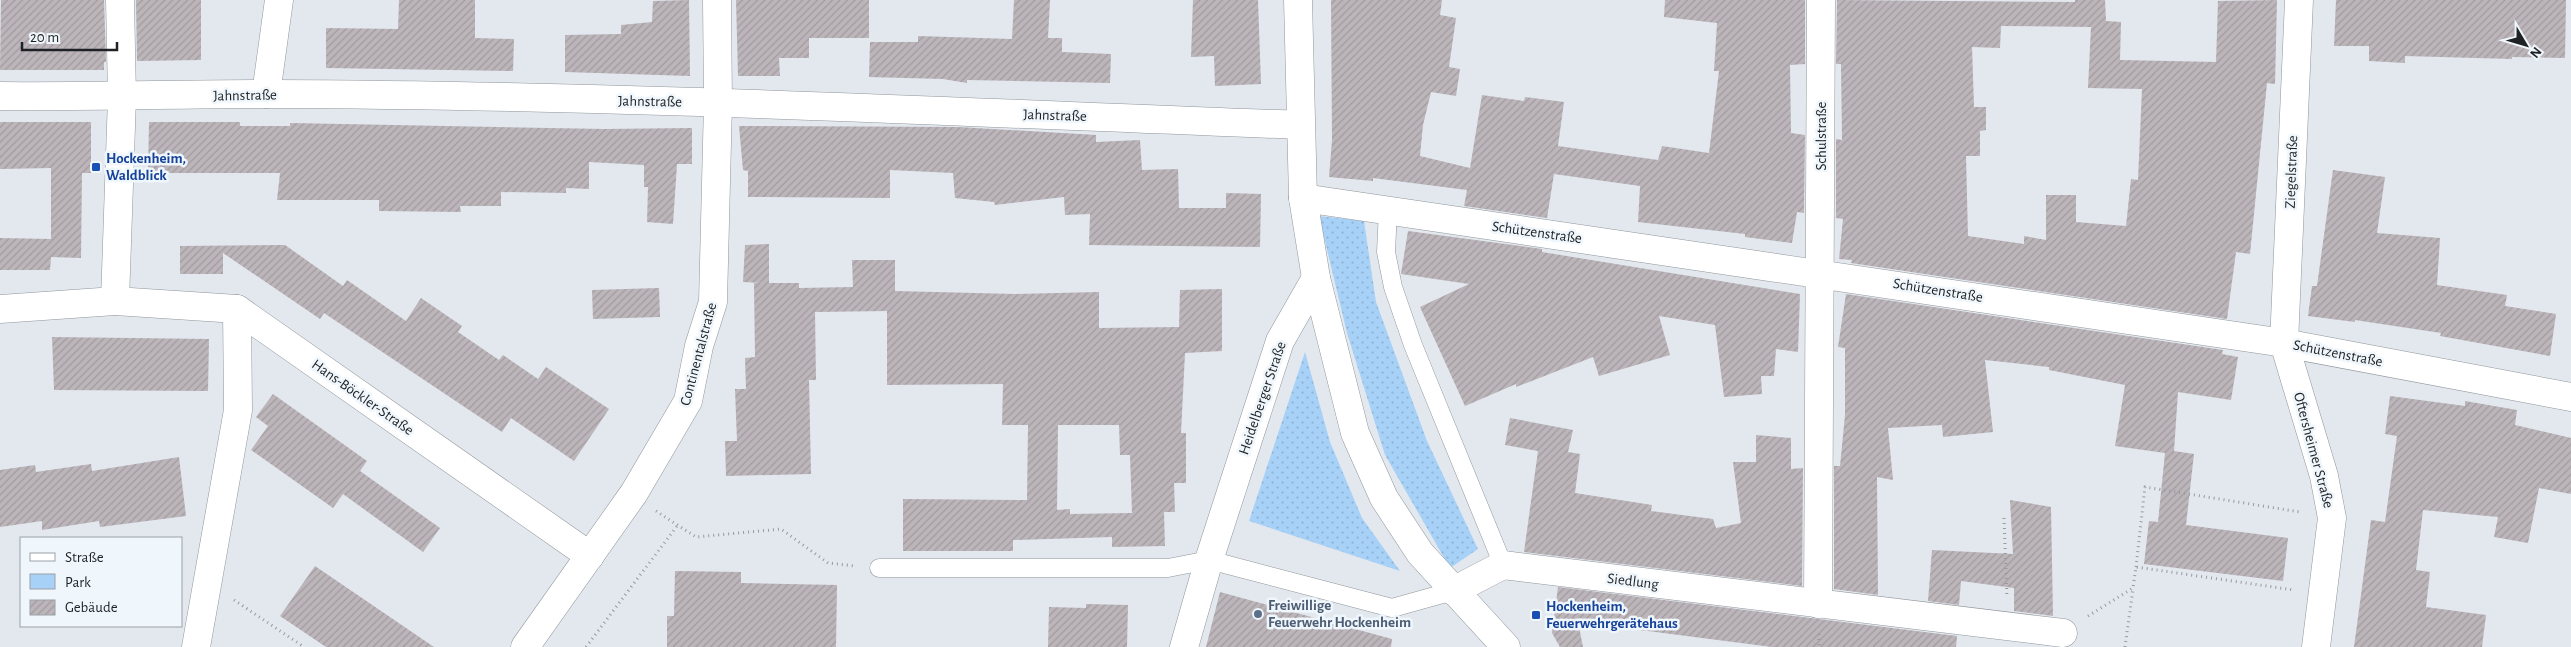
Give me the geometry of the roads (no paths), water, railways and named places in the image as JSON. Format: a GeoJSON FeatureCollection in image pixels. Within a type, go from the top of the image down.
{"type":"FeatureCollection","features":[{"type":"Feature","properties":{"kind":"street"},"geometry":{"type":"LineString","coordinates":[[115,301],[122,97],[120,0]]}},
{"type":"Feature","properties":{"kind":"street"},"geometry":{"type":"LineString","coordinates":[[266,94],[280,0]]}},
{"type":"Feature","properties":{"kind":"street","name":"Continentalstraße"},"geometry":{"type":"LineString","coordinates":[[525,647],[634,494],[688,401],[699,346],[713,302],[718,103],[717,0]]}},
{"type":"Feature","properties":{"kind":"street"},"geometry":{"type":"LineString","coordinates":[[1298,0],[1303,198],[1316,278],[1354,433],[1384,498],[1420,554],[1453,591],[1499,637],[1506,647]]}},
{"type":"Feature","properties":{"kind":"street","name":"Schulstraße"},"geometry":{"type":"LineString","coordinates":[[1821,0],[1821,273]]}},
{"type":"Feature","properties":{"kind":"street","name":"Ziegelstraße"},"geometry":{"type":"LineString","coordinates":[[2284,343],[2299,0]]}},
{"type":"Feature","properties":{"kind":"street","name":"Jahnstraße"},"geometry":{"type":"LineString","coordinates":[[0,96],[122,97],[266,94],[718,103],[1300,125]]}},
{"type":"Feature","properties":{"kind":"street","name":"Schützenstraße"},"geometry":{"type":"LineString","coordinates":[[1303,198],[1821,273],[2284,343],[2571,397]]}},
{"type":"Feature","properties":{"kind":"street"},"geometry":{"type":"LineString","coordinates":[[1818,604],[1821,273]]}},
{"type":"Feature","properties":{"kind":"street","name":"Heidelberger Straße"},"geometry":{"type":"LineString","coordinates":[[1184,647],[1209,560],[1280,341],[1316,278]]}},
{"type":"Feature","properties":{"kind":"street"},"geometry":{"type":"LineString","coordinates":[[0,309],[115,301],[237,309],[238,410],[206,581],[196,647]]}},
{"type":"Feature","properties":{"kind":"street","name":"Hans-Böckler-Straße"},"geometry":{"type":"LineString","coordinates":[[237,309],[590,556]]}},
{"type":"Feature","properties":{"kind":"street","name":"Oftersheimer Straße"},"geometry":{"type":"LineString","coordinates":[[2284,343],[2324,476],[2332,518],[2316,647]]}},
{"type":"Feature","properties":{"kind":"street"},"geometry":{"type":"LineString","coordinates":[[1453,591],[1503,566]]}},
{"type":"Feature","properties":{"kind":"street","name":"Siedlung"},"geometry":{"type":"LineString","coordinates":[[1503,566],[2063,633]]}},
{"type":"Feature","properties":{"kind":"lane"},"geometry":{"type":"LineString","coordinates":[[1388,210],[1386,252],[1393,287],[1413,345],[1503,566]]}},
{"type":"Feature","properties":{"kind":"lane"},"geometry":{"type":"LineString","coordinates":[[879,568],[1168,568],[1209,560],[1392,608],[1453,591]]}},
{"type":"Feature","properties":{"kind":"place","name":"Hockenheim, Waldblick"},"geometry":{"type":"Point","coordinates":[96,167]}},
{"type":"Feature","properties":{"kind":"place","name":"Freiwillige Feuerwehr Hockenheim"},"geometry":{"type":"Point","coordinates":[1258,614]}},
{"type":"Feature","properties":{"kind":"place","name":"Hockenheim, Feuerwehrgerätehaus"},"geometry":{"type":"Point","coordinates":[1536,615]}}]}
